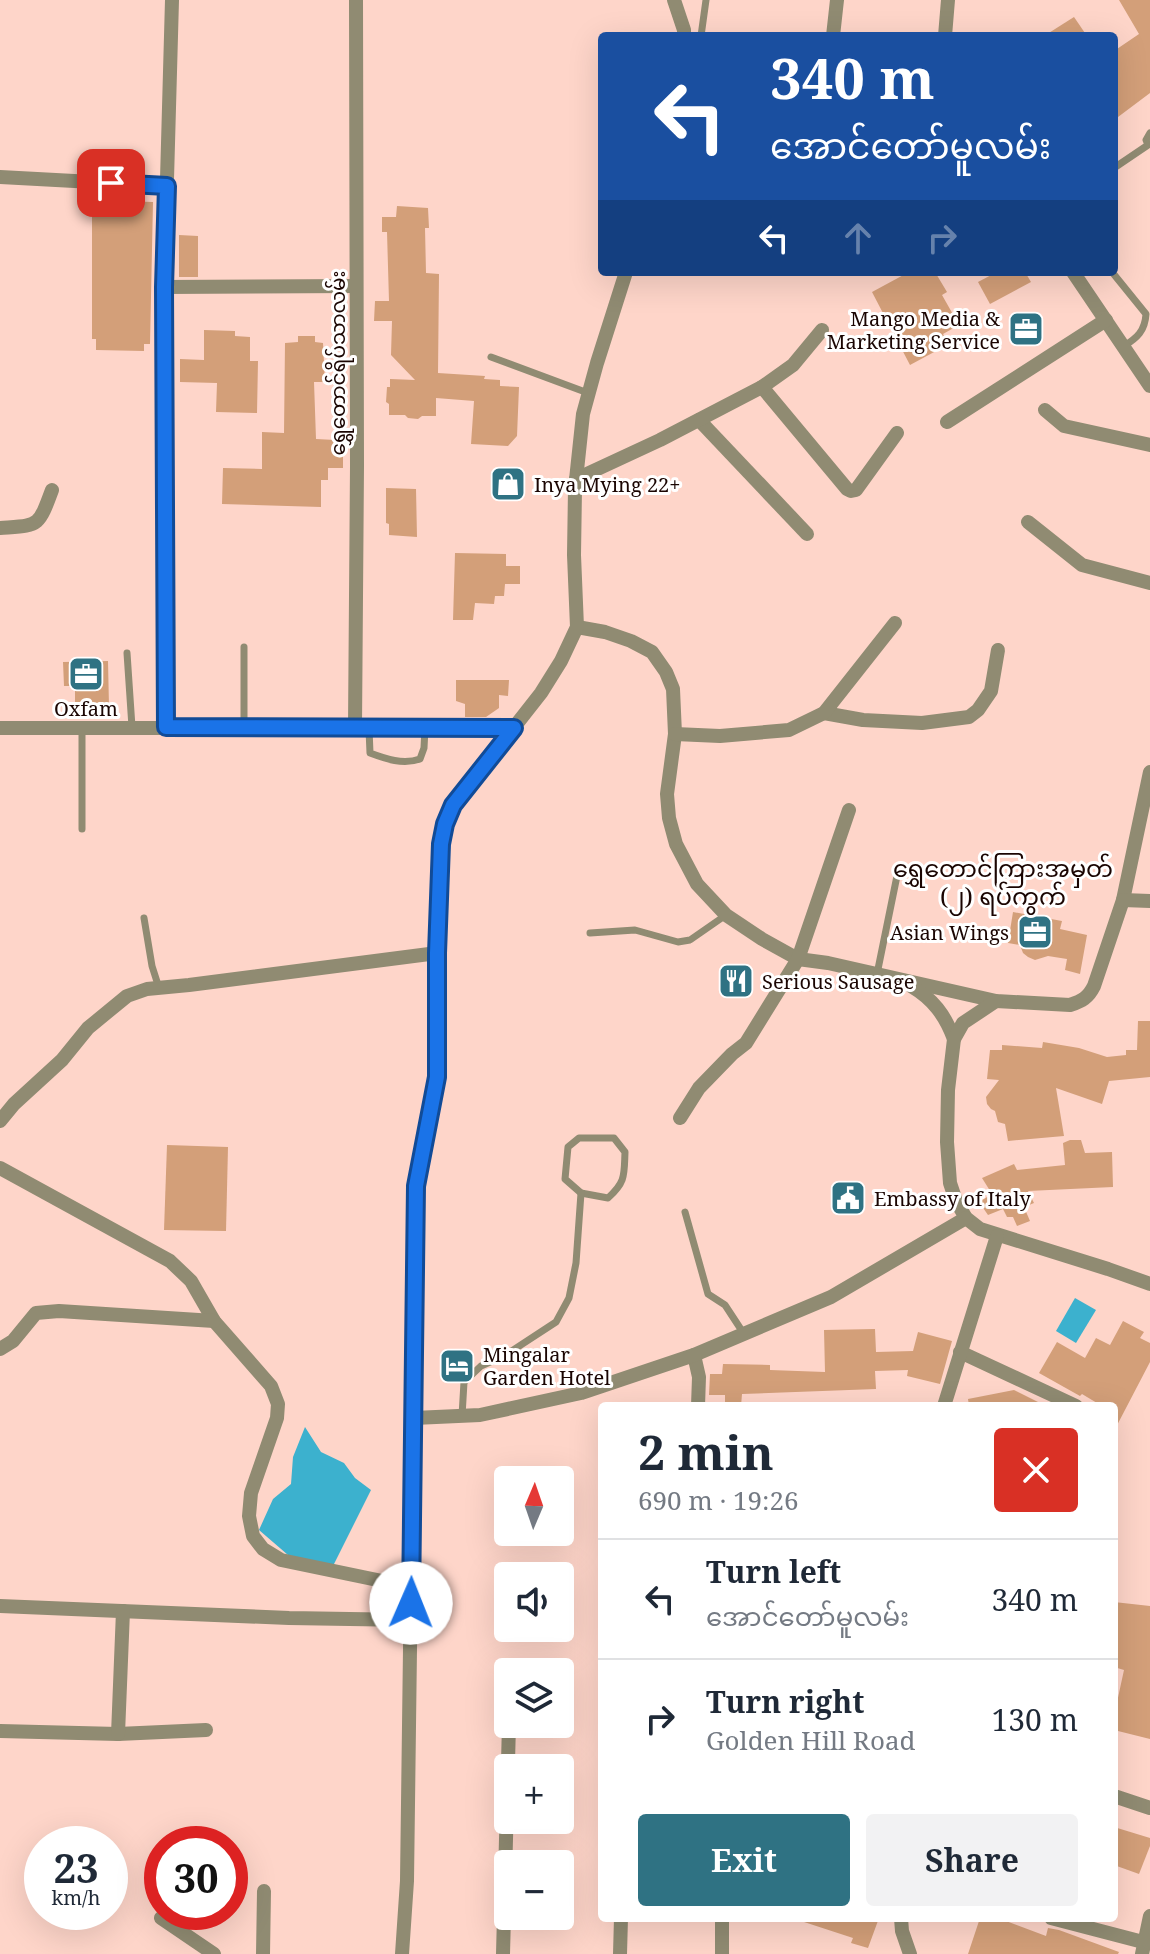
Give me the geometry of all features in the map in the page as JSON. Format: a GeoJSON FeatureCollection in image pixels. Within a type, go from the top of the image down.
{"type":"FeatureCollection","features":[{"type":"Feature","properties":{"kind":"street"},"geometry":{"type":"LineString","coordinates":[[166,727],[164,287],[172,0]]}},
{"type":"Feature","properties":{"kind":"street","name":"ရွှေတောင်ရိပ်သာလမ်း"},"geometry":{"type":"LineString","coordinates":[[356,0],[362,727]]}},
{"type":"Feature","properties":{"kind":"street"},"geometry":{"type":"LineString","coordinates":[[674,0],[684,32]]}},
{"type":"Feature","properties":{"kind":"street"},"geometry":{"type":"LineString","coordinates":[[833,32],[837,0]]}},
{"type":"Feature","properties":{"kind":"street"},"geometry":{"type":"LineString","coordinates":[[945,32],[948,0]]}},
{"type":"Feature","properties":{"kind":"street"},"geometry":{"type":"LineString","coordinates":[[0,177],[167,186]]}},
{"type":"Feature","properties":{"kind":"street"},"geometry":{"type":"LineString","coordinates":[[402,1954],[407,1881],[416,1186],[437,1077],[441,844],[453,805],[541,693],[577,627],[574,555],[576,479],[583,414],[625,276]]}},
{"type":"Feature","properties":{"kind":"street"},"geometry":{"type":"LineString","coordinates":[[1076,276],[1150,386]]}},
{"type":"Feature","properties":{"kind":"street"},"geometry":{"type":"LineString","coordinates":[[164,287],[356,286]]}},
{"type":"Feature","properties":{"kind":"street"},"geometry":{"type":"LineString","coordinates":[[947,422],[1106,320]]}},
{"type":"Feature","properties":{"kind":"street"},"geometry":{"type":"LineString","coordinates":[[576,479],[762,387],[793,365],[822,330]]}},
{"type":"Feature","properties":{"kind":"street"},"geometry":{"type":"LineString","coordinates":[[762,387],[851,491],[856,490],[897,433]]}},
{"type":"Feature","properties":{"kind":"street"},"geometry":{"type":"LineString","coordinates":[[1045,410],[1064,426],[1150,445]]}},
{"type":"Feature","properties":{"kind":"street"},"geometry":{"type":"LineString","coordinates":[[699,420],[807,534]]}},
{"type":"Feature","properties":{"kind":"street"},"geometry":{"type":"LineString","coordinates":[[0,528],[31,526],[42,519],[52,490]]}},
{"type":"Feature","properties":{"kind":"street"},"geometry":{"type":"LineString","coordinates":[[1028,522],[1082,565],[1150,583]]}},
{"type":"Feature","properties":{"kind":"street"},"geometry":{"type":"LineString","coordinates":[[675,734],[720,736],[789,730],[824,713],[895,623]]}},
{"type":"Feature","properties":{"kind":"street"},"geometry":{"type":"LineString","coordinates":[[577,627],[631,641],[652,652],[666,672],[673,689],[675,734],[667,794],[676,844],[697,884],[726,915],[798,959],[996,1001],[1070,1005],[1080,1002],[1089,996],[1123,900],[1150,772]]}},
{"type":"Feature","properties":{"kind":"street"},"geometry":{"type":"LineString","coordinates":[[824,713],[863,720],[922,723],[969,717],[991,691],[998,650]]}},
{"type":"Feature","properties":{"kind":"street"},"geometry":{"type":"LineString","coordinates":[[0,728],[514,728]]}},
{"type":"Feature","properties":{"kind":"street"},"geometry":{"type":"LineString","coordinates":[[680,1118],[699,1088],[746,1043],[798,959],[849,810]]}},
{"type":"Feature","properties":{"kind":"street"},"geometry":{"type":"LineString","coordinates":[[1123,900],[1150,901]]}},
{"type":"Feature","properties":{"kind":"street"},"geometry":{"type":"LineString","coordinates":[[0,1121],[62,1060],[88,1028],[127,996],[147,989],[437,953]]}},
{"type":"Feature","properties":{"kind":"street"},"geometry":{"type":"LineString","coordinates":[[904,981],[921,991],[939,1009],[954,1039]]}},
{"type":"Feature","properties":{"kind":"street"},"geometry":{"type":"LineString","coordinates":[[996,1001],[963,1023],[954,1039],[948,1090],[947,1142],[950,1183],[956,1201],[966,1218],[980,1229],[1150,1284]]}},
{"type":"Feature","properties":{"kind":"street"},"geometry":{"type":"LineString","coordinates":[[0,1168],[170,1261],[191,1281],[214,1321],[271,1386],[278,1404],[277,1418],[251,1493],[249,1516],[253,1536],[263,1549],[281,1560],[411,1587]]}},
{"type":"Feature","properties":{"kind":"street"},"geometry":{"type":"LineString","coordinates":[[414,1418],[480,1415],[581,1393],[694,1355],[831,1297],[966,1218]]}},
{"type":"Feature","properties":{"kind":"street"},"geometry":{"type":"LineString","coordinates":[[945,1402],[997,1236]]}},
{"type":"Feature","properties":{"kind":"street"},"geometry":{"type":"LineString","coordinates":[[0,1349],[13,1341],[36,1313],[59,1311],[214,1321]]}},
{"type":"Feature","properties":{"kind":"street"},"geometry":{"type":"LineString","coordinates":[[960,1352],[1067,1402]]}},
{"type":"Feature","properties":{"kind":"street"},"geometry":{"type":"LineString","coordinates":[[694,1355],[699,1377],[698,1402]]}},
{"type":"Feature","properties":{"kind":"street"},"geometry":{"type":"LineString","coordinates":[[0,1606],[410,1620]]}},
{"type":"Feature","properties":{"kind":"street"},"geometry":{"type":"LineString","coordinates":[[118,1734],[123,1611]]}},
{"type":"Feature","properties":{"kind":"street"},"geometry":{"type":"LineString","coordinates":[[0,1731],[118,1734],[206,1730]]}},
{"type":"Feature","properties":{"kind":"street"},"geometry":{"type":"LineString","coordinates":[[503,1954],[509,1738]]}},
{"type":"Feature","properties":{"kind":"street"},"geometry":{"type":"LineString","coordinates":[[1118,1797],[1150,1808]]}},
{"type":"Feature","properties":{"kind":"street"},"geometry":{"type":"LineString","coordinates":[[263,1954],[264,1891]]}},
{"type":"Feature","properties":{"kind":"street"},"geometry":{"type":"LineString","coordinates":[[1063,1922],[1143,1948],[1150,1916]]}},
{"type":"Feature","properties":{"kind":"street"},"geometry":{"type":"LineString","coordinates":[[620,1954],[621,1922]]}},
{"type":"Feature","properties":{"kind":"street"},"geometry":{"type":"LineString","coordinates":[[722,1922],[722,1954]]}},
{"type":"Feature","properties":{"kind":"street"},"geometry":{"type":"LineString","coordinates":[[901,1922],[910,1954]]}},
{"type":"Feature","properties":{"kind":"street"},"geometry":{"type":"LineString","coordinates":[[179,1930],[214,1954]]}},
{"type":"Feature","properties":{"kind":"lane"},"geometry":{"type":"LineString","coordinates":[[702,32],[706,0]]}},
{"type":"Feature","properties":{"kind":"lane"},"geometry":{"type":"LineString","coordinates":[[1118,165],[1149,146],[1146,140],[1150,133]]}},
{"type":"Feature","properties":{"kind":"lane"},"geometry":{"type":"LineString","coordinates":[[1115,276],[1148,314],[1142,333],[1124,346]]}},
{"type":"Feature","properties":{"kind":"lane"},"geometry":{"type":"LineString","coordinates":[[491,357],[588,393]]}},
{"type":"Feature","properties":{"kind":"lane"},"geometry":{"type":"LineString","coordinates":[[244,647],[244,727]]}},
{"type":"Feature","properties":{"kind":"lane"},"geometry":{"type":"LineString","coordinates":[[127,653],[132,727]]}},
{"type":"Feature","properties":{"kind":"lane"},"geometry":{"type":"LineString","coordinates":[[82,727],[82,829]]}},
{"type":"Feature","properties":{"kind":"lane"},"geometry":{"type":"LineString","coordinates":[[362,727],[370,753],[410,763],[420,759],[425,727]]}},
{"type":"Feature","properties":{"kind":"lane"},"geometry":{"type":"LineString","coordinates":[[877,974],[898,871]]}},
{"type":"Feature","properties":{"kind":"lane"},"geometry":{"type":"LineString","coordinates":[[590,933],[635,930],[678,942],[690,940],[726,915]]}},
{"type":"Feature","properties":{"kind":"lane"},"geometry":{"type":"LineString","coordinates":[[144,918],[159,988]]}},
{"type":"Feature","properties":{"kind":"lane"},"geometry":{"type":"LineString","coordinates":[[579,1138],[614,1138],[625,1152],[620,1188],[608,1198],[581,1193],[565,1179],[568,1147],[579,1138]]}},
{"type":"Feature","properties":{"kind":"lane"},"geometry":{"type":"LineString","coordinates":[[462,1416],[464,1382],[481,1366],[504,1356],[556,1322],[569,1298],[576,1263],[581,1193]]}},
{"type":"Feature","properties":{"kind":"lane"},"geometry":{"type":"LineString","coordinates":[[685,1212],[708,1294],[725,1305],[744,1334]]}},
{"type":"Feature","properties":{"kind":"water"},"geometry":{"type":"Polygon","coordinates":[[[1075,1298],[1096,1310],[1076,1343],[1056,1331],[1075,1298]]]}},
{"type":"Feature","properties":{"kind":"water"},"geometry":{"type":"Polygon","coordinates":[[[305,1427],[321,1452],[344,1463],[355,1478],[371,1490],[333,1566],[288,1555],[259,1530],[273,1499],[291,1484],[293,1457],[305,1427]]]}},
{"type":"Feature","properties":{"kind":"building"},"geometry":{"type":"Polygon","coordinates":[[[1119,0],[1150,0],[1150,93],[1118,117],[1118,48],[1139,34],[1119,0]]]}},
{"type":"Feature","properties":{"kind":"building"},"geometry":{"type":"Polygon","coordinates":[[[1074,17],[1084,32],[1050,32],[1074,17]]]}},
{"type":"Feature","properties":{"kind":"building"},"geometry":{"type":"Polygon","coordinates":[[[92,200],[153,202],[150,344],[144,344],[144,351],[96,350],[96,339],[92,339],[92,200]]]}},
{"type":"Feature","properties":{"kind":"building"},"geometry":{"type":"Polygon","coordinates":[[[397,206],[428,208],[426,273],[439,274],[438,373],[485,376],[484,379],[500,380],[500,386],[519,387],[517,436],[508,446],[471,444],[474,401],[436,398],[436,416],[418,419],[389,415],[389,404],[386,402],[390,379],[415,380],[391,355],[392,321],[374,321],[375,301],[389,301],[387,232],[382,232],[382,217],[396,217],[397,206]]]}},
{"type":"Feature","properties":{"kind":"building"},"geometry":{"type":"Polygon","coordinates":[[[179,235],[198,236],[198,277],[179,277],[179,235]]]}},
{"type":"Feature","properties":{"kind":"building"},"geometry":{"type":"Polygon","coordinates":[[[902,276],[937,276],[947,292],[942,295],[959,325],[943,334],[949,344],[910,365],[872,292],[902,276]]]}},
{"type":"Feature","properties":{"kind":"building"},"geometry":{"type":"Polygon","coordinates":[[[989,276],[1027,276],[1031,282],[990,304],[978,282],[989,276]]]}},
{"type":"Feature","properties":{"kind":"building"},"geometry":{"type":"Polygon","coordinates":[[[204,330],[235,331],[235,336],[250,337],[250,361],[258,361],[257,413],[216,412],[217,383],[180,382],[180,359],[204,360],[204,330]]]}},
{"type":"Feature","properties":{"kind":"building"},"geometry":{"type":"Polygon","coordinates":[[[298,336],[315,336],[315,342],[323,343],[325,382],[314,382],[316,439],[335,440],[335,445],[343,445],[343,468],[328,468],[328,480],[321,480],[321,507],[222,504],[223,468],[262,469],[262,432],[284,433],[285,343],[298,342],[298,336]]]}},
{"type":"Feature","properties":{"kind":"building"},"geometry":{"type":"Polygon","coordinates":[[[386,488],[416,489],[417,537],[389,535],[386,488]]]}},
{"type":"Feature","properties":{"kind":"building"},"geometry":{"type":"Polygon","coordinates":[[[455,553],[506,554],[506,566],[520,566],[520,584],[505,584],[504,596],[495,596],[494,604],[475,603],[473,620],[453,620],[455,553]]]}},
{"type":"Feature","properties":{"kind":"building","name":"Oxfam"},"geometry":{"type":"Polygon","coordinates":[[[108,661],[109,707],[75,708],[75,686],[64,686],[63,662],[108,661]]]}},
{"type":"Feature","properties":{"kind":"building"},"geometry":{"type":"Polygon","coordinates":[[[456,680],[509,680],[508,696],[499,695],[499,708],[486,717],[465,717],[465,704],[456,701],[456,680]]]}},
{"type":"Feature","properties":{"kind":"building","name":"Asian Wings"},"geometry":{"type":"Polygon","coordinates":[[[1013,912],[1062,921],[1060,929],[1087,935],[1080,974],[1065,970],[1067,959],[1048,956],[1035,960],[1023,953],[1020,945],[1008,943],[1013,912]]]}},
{"type":"Feature","properties":{"kind":"building"},"geometry":{"type":"Polygon","coordinates":[[[1138,1021],[1150,1021],[1150,1077],[1109,1081],[1102,1104],[1056,1088],[1064,1136],[1008,1141],[1005,1124],[998,1122],[995,1111],[987,1104],[986,1097],[999,1080],[987,1079],[990,1050],[1002,1050],[1002,1045],[1042,1048],[1043,1042],[1107,1057],[1126,1055],[1126,1050],[1137,1050],[1138,1021]]]}},
{"type":"Feature","properties":{"kind":"building"},"geometry":{"type":"Polygon","coordinates":[[[1081,1140],[1085,1153],[1112,1152],[1113,1187],[1028,1191],[1034,1203],[1024,1207],[1030,1221],[1017,1226],[1013,1217],[1007,1217],[1003,1209],[988,1215],[979,1202],[992,1194],[982,1178],[1014,1164],[1017,1170],[1065,1165],[1063,1143],[1081,1140]]]}},
{"type":"Feature","properties":{"kind":"building"},"geometry":{"type":"Polygon","coordinates":[[[167,1145],[228,1147],[226,1231],[164,1230],[167,1145]]]}},
{"type":"Feature","properties":{"kind":"building"},"geometry":{"type":"Polygon","coordinates":[[[1123,1321],[1144,1332],[1140,1338],[1150,1343],[1150,1362],[1118,1423],[1118,1402],[1095,1402],[1039,1373],[1057,1342],[1085,1358],[1096,1338],[1110,1345],[1123,1321]]]}},
{"type":"Feature","properties":{"kind":"building"},"geometry":{"type":"Polygon","coordinates":[[[875,1329],[876,1352],[913,1351],[918,1332],[952,1341],[940,1384],[907,1376],[908,1370],[875,1371],[876,1389],[742,1394],[741,1402],[725,1402],[725,1395],[709,1395],[710,1374],[722,1374],[723,1364],[770,1365],[770,1370],[825,1372],[824,1330],[875,1329]]]}},
{"type":"Feature","properties":{"kind":"building"},"geometry":{"type":"Polygon","coordinates":[[[1014,1390],[1038,1402],[968,1402],[968,1399],[1014,1390]]]}},
{"type":"Feature","properties":{"kind":"building"},"geometry":{"type":"Polygon","coordinates":[[[1118,1602],[1150,1606],[1150,1739],[1118,1731],[1118,1698],[1124,1670],[1118,1668],[1118,1602]]]}},
{"type":"Feature","properties":{"kind":"building"},"geometry":{"type":"Polygon","coordinates":[[[1118,1828],[1150,1838],[1139,1874],[1118,1866],[1118,1828]]]}},
{"type":"Feature","properties":{"kind":"building"},"geometry":{"type":"Polygon","coordinates":[[[804,1922],[878,1922],[868,1948],[851,1943],[853,1938],[804,1922]]]}},
{"type":"Feature","properties":{"kind":"building"},"geometry":{"type":"Polygon","coordinates":[[[979,1922],[1009,1922],[1046,1936],[1048,1928],[1059,1930],[1119,1952],[1118,1954],[968,1954],[979,1922]]]}},
{"type":"Feature","properties":{"kind":"place","name":"Mango Media & Marketing Service"},"geometry":{"type":"Point","coordinates":[1026,329]}},
{"type":"Feature","properties":{"kind":"place","name":"Inya Mying 22+"},"geometry":{"type":"Point","coordinates":[508,484]}},
{"type":"Feature","properties":{"kind":"place","name":"Oxfam"},"geometry":{"type":"Point","coordinates":[86,674]}},
{"type":"Feature","properties":{"kind":"place","name":"Asian Wings"},"geometry":{"type":"Point","coordinates":[1035,932]}},
{"type":"Feature","properties":{"kind":"place","name":"Serious Sausage"},"geometry":{"type":"Point","coordinates":[736,981]}},
{"type":"Feature","properties":{"kind":"place","name":"Embassy of Italy"},"geometry":{"type":"Point","coordinates":[848,1198]}},
{"type":"Feature","properties":{"kind":"place","name":"Mingalar Garden Hotel"},"geometry":{"type":"Point","coordinates":[457,1366]}},
{"type":"Feature","properties":{"kind":"district","name":"ရွှေတောင်ကြားအမှတ် (၂) ရပ်ကွက်"},"geometry":{"type":"Point","coordinates":[1003,881]}},
{"type":"Feature","properties":{"kind":"route"},"geometry":{"type":"LineString","coordinates":[[111,183],[167,186],[164,287],[166,727],[514,728],[453,805],[441,844],[437,1077],[416,1186],[411,1603]]}}]}
